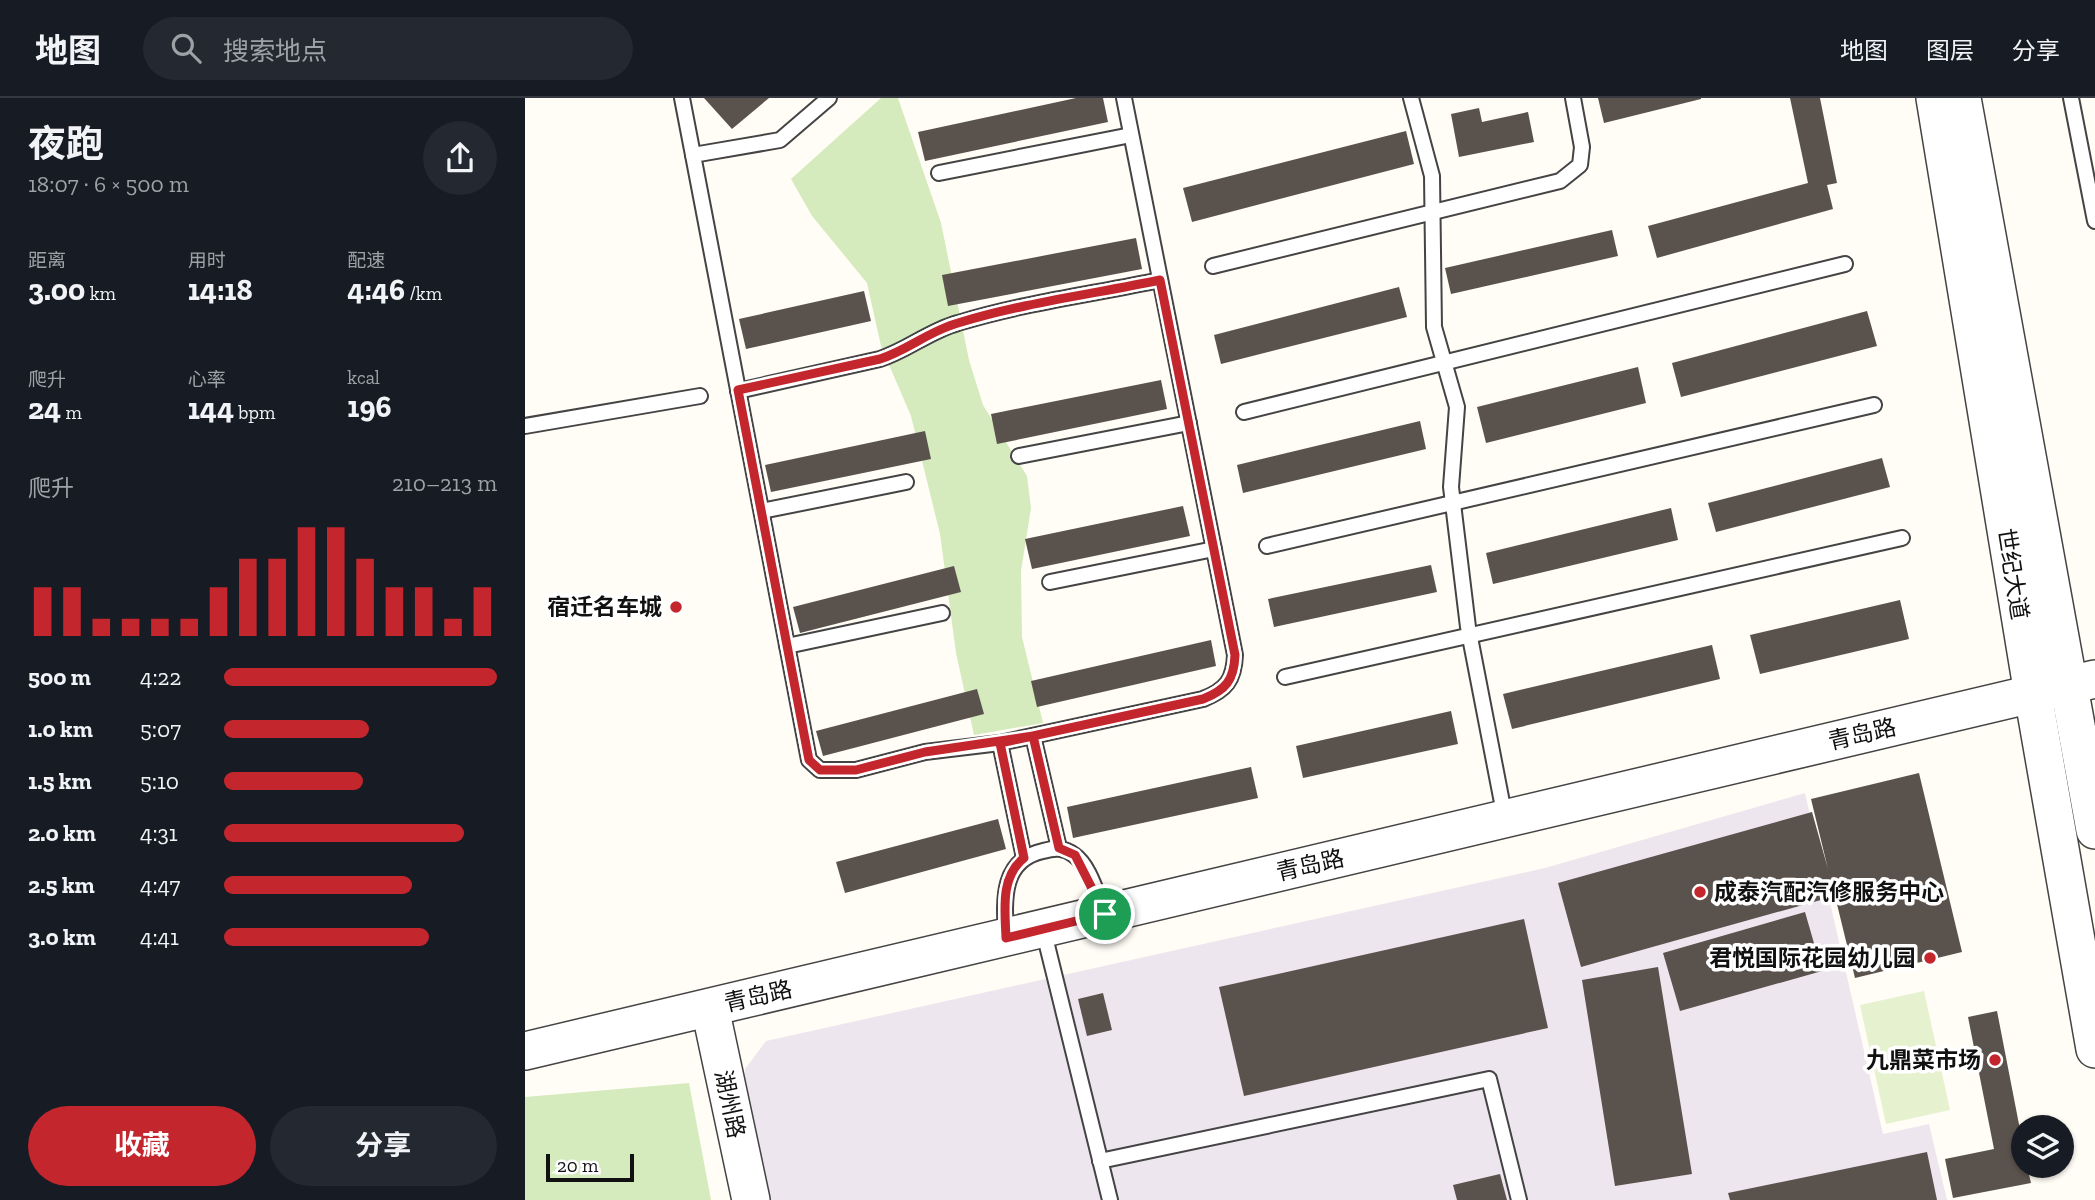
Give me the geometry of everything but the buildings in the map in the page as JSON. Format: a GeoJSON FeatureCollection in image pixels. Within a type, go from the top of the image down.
{"type":"FeatureCollection","features":[{"type":"Feature","properties":{"kind":"street","name":"世纪大道"},"geometry":{"type":"LineString","coordinates":[[1935,98],[2032,694],[2095,1049]]}},
{"type":"Feature","properties":{"kind":"street","name":"世纪大道"},"geometry":{"type":"LineString","coordinates":[[1962,98],[2083,682],[2095,830]]}},
{"type":"Feature","properties":{"kind":"street","name":"青岛路"},"geometry":{"type":"LineString","coordinates":[[525,1051],[2083,682]]}},
{"type":"Feature","properties":{"kind":"street","name":"湖州路"},"geometry":{"type":"LineString","coordinates":[[709,1008],[751,1200]]}},
{"type":"Feature","properties":{"kind":"lane"},"geometry":{"type":"LineString","coordinates":[[682,98],[809,760],[820,770],[856,770],[925,752],[1000,743],[1203,699],[1225,687],[1232,678],[1235,655],[1124,98]]}},
{"type":"Feature","properties":{"kind":"lane"},"geometry":{"type":"LineString","coordinates":[[693,155],[780,140],[829,98]]}},
{"type":"Feature","properties":{"kind":"lane"},"geometry":{"type":"LineString","coordinates":[[1411,98],[1432,176],[1434,327],[1457,407],[1451,487],[1470,636],[1505,819]]}},
{"type":"Feature","properties":{"kind":"lane"},"geometry":{"type":"LineString","coordinates":[[1213,266],[1560,181],[1580,165],[1582,147],[1573,98]]}},
{"type":"Feature","properties":{"kind":"lane"},"geometry":{"type":"LineString","coordinates":[[2071,98],[2095,221]]}},
{"type":"Feature","properties":{"kind":"lane"},"geometry":{"type":"LineString","coordinates":[[939,173],[1131,135]]}},
{"type":"Feature","properties":{"kind":"lane"},"geometry":{"type":"LineString","coordinates":[[1244,412],[1845,264]]}},
{"type":"Feature","properties":{"kind":"lane"},"geometry":{"type":"LineString","coordinates":[[738,390],[891,356],[921,338],[959,322],[1160,280]]}},
{"type":"Feature","properties":{"kind":"lane"},"geometry":{"type":"LineString","coordinates":[[525,426],[700,396]]}},
{"type":"Feature","properties":{"kind":"lane"},"geometry":{"type":"LineString","coordinates":[[1267,546],[1874,405]]}},
{"type":"Feature","properties":{"kind":"lane"},"geometry":{"type":"LineString","coordinates":[[1019,456],[1189,424]]}},
{"type":"Feature","properties":{"kind":"lane"},"geometry":{"type":"LineString","coordinates":[[762,511],[906,482]]}},
{"type":"Feature","properties":{"kind":"lane"},"geometry":{"type":"LineString","coordinates":[[1285,677],[1902,538]]}},
{"type":"Feature","properties":{"kind":"lane"},"geometry":{"type":"LineString","coordinates":[[1049,582],[1214,549]]}},
{"type":"Feature","properties":{"kind":"lane"},"geometry":{"type":"LineString","coordinates":[[787,646],[942,613]]}},
{"type":"Feature","properties":{"kind":"lane"},"geometry":{"type":"LineString","coordinates":[[1033,736],[1059,848]]}},
{"type":"Feature","properties":{"kind":"lane"},"geometry":{"type":"LineString","coordinates":[[1000,743],[1024,858]]}},
{"type":"Feature","properties":{"kind":"lane"},"geometry":{"type":"LineString","coordinates":[[1006,938],[1004,898],[1014,866],[1024,858],[1059,848],[1075,855],[1080,862],[1105,914]]}},
{"type":"Feature","properties":{"kind":"lane"},"geometry":{"type":"LineString","coordinates":[[1043,929],[1110,1200]]}},
{"type":"Feature","properties":{"kind":"lane"},"geometry":{"type":"LineString","coordinates":[[1100,1161],[1489,1079],[1519,1200]]}},
{"type":"Feature","properties":{"kind":"shaded area"},"geometry":{"type":"Polygon","coordinates":[[[1805,793],[1883,1134],[1929,1124],[1947,1200],[770,1200],[744,1085],[745,1069],[766,1041],[1545,868],[1805,793]]]}},
{"type":"Feature","properties":{"kind":"green space"},"geometry":{"type":"Polygon","coordinates":[[[881,98],[898,98],[941,223],[969,360],[983,405],[1027,476],[1031,508],[1021,571],[1022,637],[1043,723],[974,735],[956,653],[940,534],[911,416],[881,346],[867,283],[812,216],[791,179],[881,98]]]}},
{"type":"Feature","properties":{"kind":"green space"},"geometry":{"type":"Polygon","coordinates":[[[1924,991],[1950,1110],[1886,1124],[1860,1005],[1924,991]]]}},
{"type":"Feature","properties":{"kind":"green space"},"geometry":{"type":"Polygon","coordinates":[[[689,1083],[711,1200],[525,1200],[525,1097],[689,1083]]]}},
{"type":"Feature","properties":{"kind":"place","name":"宿迁名车城"},"geometry":{"type":"Point","coordinates":[676,607]}},
{"type":"Feature","properties":{"kind":"place","name":"成泰汽配汽修服务中心"},"geometry":{"type":"Point","coordinates":[1700,892]}},
{"type":"Feature","properties":{"kind":"place","name":"君悦国际花园幼儿园"},"geometry":{"type":"Point","coordinates":[1930,958]}},
{"type":"Feature","properties":{"kind":"place","name":"九鼎菜市场"},"geometry":{"type":"Point","coordinates":[1995,1060]}},
{"type":"Feature","properties":{"kind":"route"},"geometry":{"type":"LineString","coordinates":[[1105,914],[1006,938],[1004,898],[1014,866],[1024,858],[1000,743],[1033,736],[1203,699],[1225,687],[1232,678],[1235,655],[1160,280],[959,322],[921,338],[901,352],[880,359],[738,390],[809,760],[820,770],[856,770],[925,752],[1033,736],[1059,848],[1075,855],[1085,870],[1105,914]]}}]}
